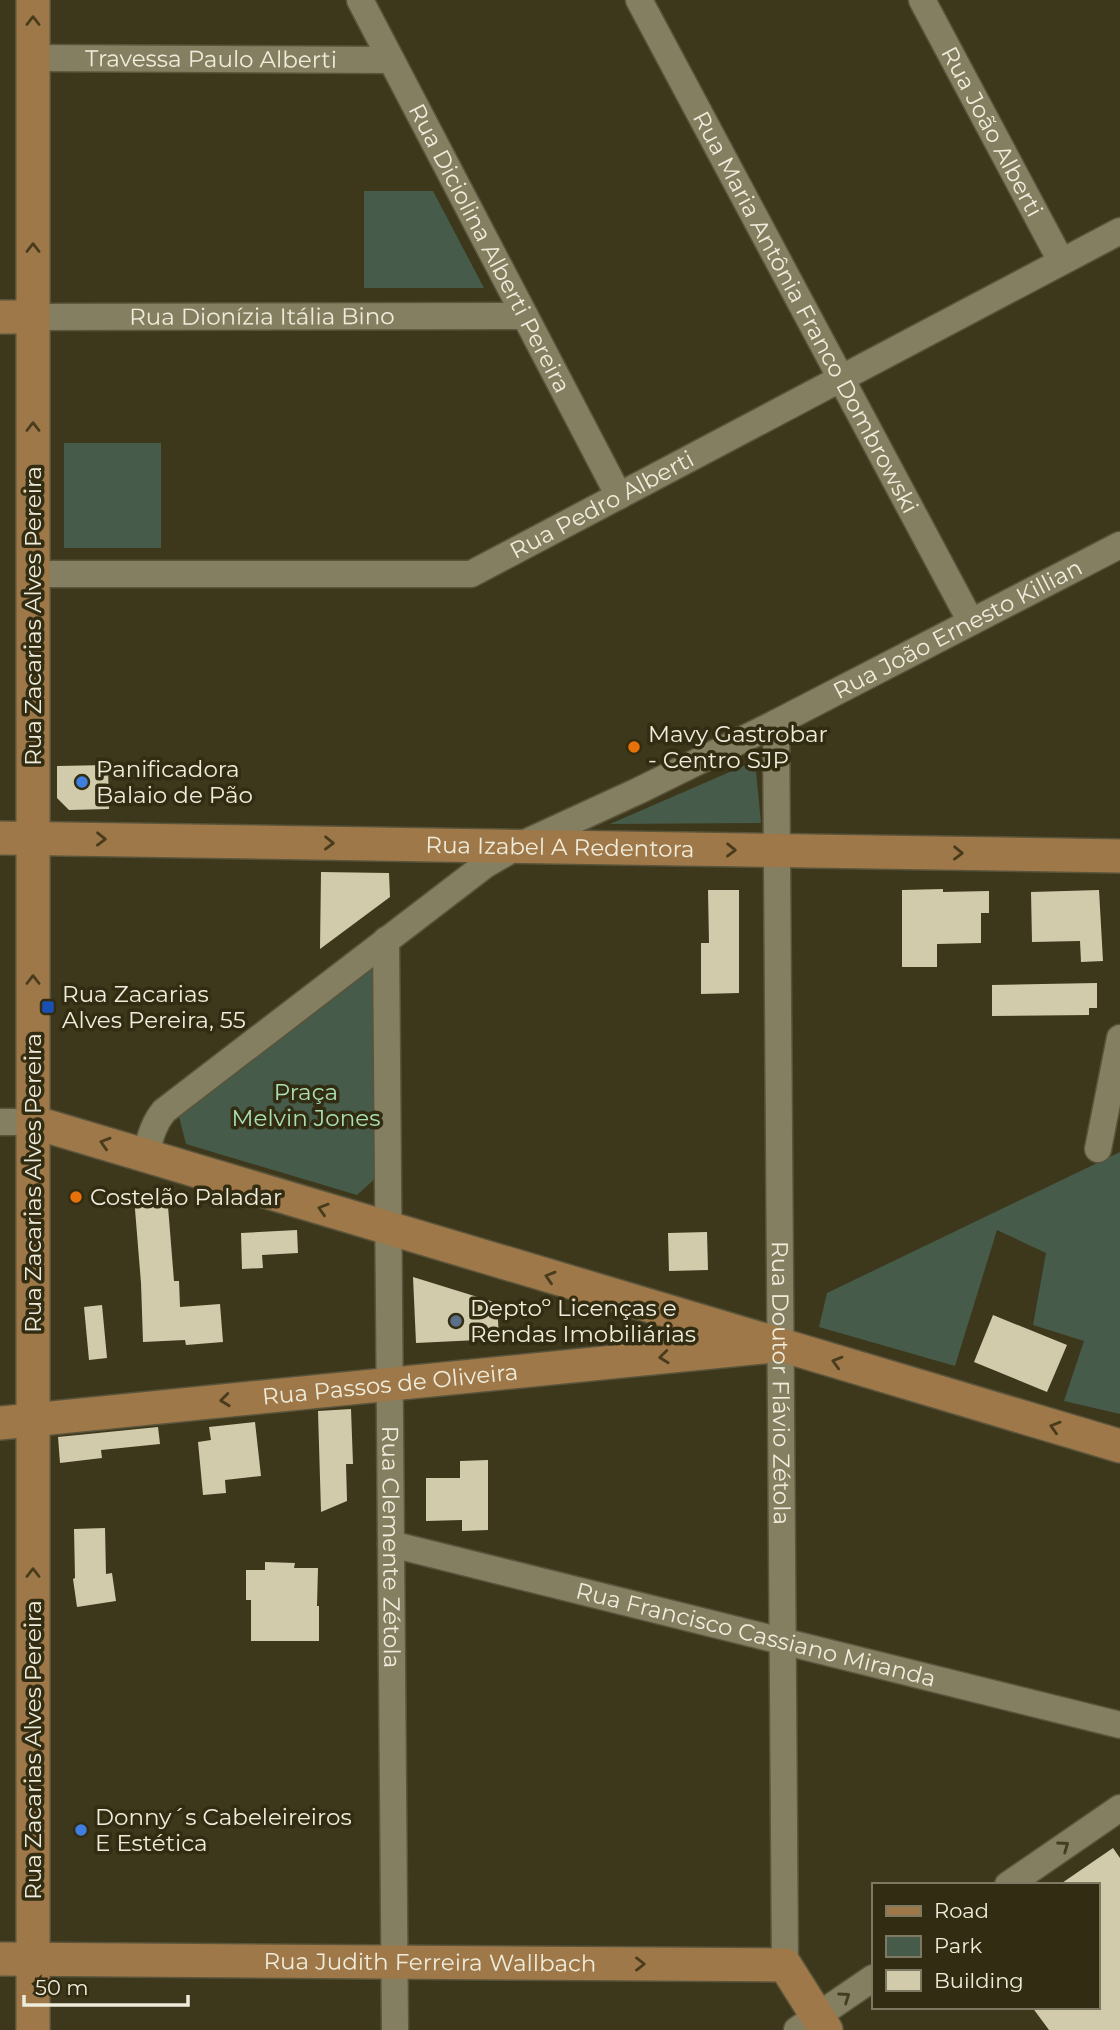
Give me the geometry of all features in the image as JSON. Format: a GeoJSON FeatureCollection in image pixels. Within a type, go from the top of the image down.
{"type":"FeatureCollection","features":[{"type":"Feature","properties":{"kind":"main road","name":"Rua Zacarias Alves Pereira"},"geometry":{"type":"LineString","coordinates":[[33,0],[33,2030]]}},
{"type":"Feature","properties":{"kind":"main road","name":"Rua Dionízia Itália Bino"},"geometry":{"type":"LineString","coordinates":[[0,317],[33,317]]}},
{"type":"Feature","properties":{"kind":"main road","name":"Rua Izabel A Redentora"},"geometry":{"type":"LineString","coordinates":[[0,838],[1120,856]]}},
{"type":"Feature","properties":{"kind":"main road"},"geometry":{"type":"LineString","coordinates":[[33,1122],[1120,1446]]}},
{"type":"Feature","properties":{"kind":"main road","name":"Rua Passos de Oliveira"},"geometry":{"type":"LineString","coordinates":[[0,1423],[780,1345]]}},
{"type":"Feature","properties":{"kind":"main road","name":"Rua Judith Ferreira Wallbach"},"geometry":{"type":"LineString","coordinates":[[0,1959],[785,1965]]}},
{"type":"Feature","properties":{"kind":"main road"},"geometry":{"type":"LineString","coordinates":[[785,1965],[813,2025]]}},
{"type":"Feature","properties":{"kind":"street","name":"Rua Diciolina Alberti Pereira"},"geometry":{"type":"LineString","coordinates":[[360,0],[619,496]]}},
{"type":"Feature","properties":{"kind":"street","name":"Rua Maria Antônia Franco Dombrowski"},"geometry":{"type":"LineString","coordinates":[[639,0],[971,622]]}},
{"type":"Feature","properties":{"kind":"street","name":"Rua João Alberti"},"geometry":{"type":"LineString","coordinates":[[922,0],[1061,261]]}},
{"type":"Feature","properties":{"kind":"street","name":"Travessa Paulo Alberti"},"geometry":{"type":"LineString","coordinates":[[33,58],[391,60]]}},
{"type":"Feature","properties":{"kind":"street","name":"Rua Pedro Alberti"},"geometry":{"type":"LineString","coordinates":[[33,574],[471,574],[1120,231]]}},
{"type":"Feature","properties":{"kind":"street","name":"Rua Dionízia Itália Bino"},"geometry":{"type":"LineString","coordinates":[[33,317],[525,316]]}},
{"type":"Feature","properties":{"kind":"street","name":"Rua João Ernesto Killian"},"geometry":{"type":"LineString","coordinates":[[145,1156],[152,1130],[164,1111],[476,872],[516,847],[650,786],[776,723],[1120,545]]}},
{"type":"Feature","properties":{"kind":"street","name":"Rua Doutor Flávio Zétola"},"geometry":{"type":"LineString","coordinates":[[776,723],[785,1965]]}},
{"type":"Feature","properties":{"kind":"street","name":"Rua Clemente Zétola"},"geometry":{"type":"LineString","coordinates":[[386,940],[395,2030]]}},
{"type":"Feature","properties":{"kind":"street"},"geometry":{"type":"LineString","coordinates":[[1098,1149],[1113,1109],[1120,1038]]}},
{"type":"Feature","properties":{"kind":"street"},"geometry":{"type":"LineString","coordinates":[[0,1122],[33,1122]]}},
{"type":"Feature","properties":{"kind":"street","name":"Rua Francisco Cassiano Miranda"},"geometry":{"type":"LineString","coordinates":[[391,1544],[1120,1725]]}},
{"type":"Feature","properties":{"kind":"street"},"geometry":{"type":"LineString","coordinates":[[1011,1883],[1120,1808]]}},
{"type":"Feature","properties":{"kind":"street"},"geometry":{"type":"LineString","coordinates":[[813,2025],[872,1979]]}},
{"type":"Feature","properties":{"kind":"green space"},"geometry":{"type":"Polygon","coordinates":[[[364,191],[433,191],[484,288],[364,288],[364,191]]]}},
{"type":"Feature","properties":{"kind":"green space"},"geometry":{"type":"Polygon","coordinates":[[[64,443],[161,443],[161,548],[64,548],[64,443]]]}},
{"type":"Feature","properties":{"kind":"green space"},"geometry":{"type":"Polygon","coordinates":[[[755,761],[761,823],[610,824],[755,761]]]}},
{"type":"Feature","properties":{"kind":"green space","name":"Praça Melvin Jones"},"geometry":{"type":"Polygon","coordinates":[[[373,961],[380,1174],[357,1195],[186,1144],[178,1113],[373,961]]]}},
{"type":"Feature","properties":{"kind":"green space"},"geometry":{"type":"Polygon","coordinates":[[[1120,1152],[1120,1414],[1064,1401],[1084,1341],[1033,1325],[1046,1253],[997,1230],[955,1366],[819,1327],[827,1293],[1120,1152]]]}},
{"type":"Feature","properties":{"kind":"building","name":"Panificadora Balaio de Pão"},"geometry":{"type":"Polygon","coordinates":[[[108,765],[109,809],[69,810],[57,798],[57,766],[108,765]]]}},
{"type":"Feature","properties":{"kind":"building"},"geometry":{"type":"Polygon","coordinates":[[[321,872],[389,873],[390,897],[320,949],[321,872]]]}},
{"type":"Feature","properties":{"kind":"building"},"geometry":{"type":"Polygon","coordinates":[[[943,889],[943,892],[989,891],[989,913],[981,913],[981,943],[937,944],[937,967],[902,967],[902,890],[943,889]]]}},
{"type":"Feature","properties":{"kind":"building"},"geometry":{"type":"Polygon","coordinates":[[[708,890],[739,890],[739,993],[701,994],[701,943],[709,943],[708,890]]]}},
{"type":"Feature","properties":{"kind":"building"},"geometry":{"type":"Polygon","coordinates":[[[1099,890],[1103,961],[1081,962],[1080,941],[1032,942],[1031,892],[1099,890]]]}},
{"type":"Feature","properties":{"kind":"building"},"geometry":{"type":"Polygon","coordinates":[[[1097,983],[1097,1008],[1089,1008],[1089,1015],[992,1016],[992,985],[1097,983]]]}},
{"type":"Feature","properties":{"kind":"building"},"geometry":{"type":"Polygon","coordinates":[[[167,1194],[174,1281],[179,1281],[180,1307],[220,1304],[223,1342],[186,1345],[185,1340],[143,1342],[134,1197],[167,1194]]]}},
{"type":"Feature","properties":{"kind":"building"},"geometry":{"type":"Polygon","coordinates":[[[297,1230],[298,1253],[262,1255],[263,1268],[242,1269],[241,1233],[297,1230]]]}},
{"type":"Feature","properties":{"kind":"building"},"geometry":{"type":"Polygon","coordinates":[[[707,1232],[708,1270],[669,1271],[668,1233],[707,1232]]]}},
{"type":"Feature","properties":{"kind":"building","name":"Deptoº Licenças e Rendas Imobiliárias"},"geometry":{"type":"Polygon","coordinates":[[[413,1277],[497,1303],[499,1339],[416,1343],[413,1277]]]}},
{"type":"Feature","properties":{"kind":"building"},"geometry":{"type":"Polygon","coordinates":[[[102,1305],[107,1358],[89,1360],[84,1307],[102,1305]]]}},
{"type":"Feature","properties":{"kind":"building"},"geometry":{"type":"Polygon","coordinates":[[[993,1315],[1067,1345],[1047,1392],[974,1362],[993,1315]]]}},
{"type":"Feature","properties":{"kind":"building"},"geometry":{"type":"Polygon","coordinates":[[[351,1409],[353,1464],[346,1464],[347,1501],[321,1512],[318,1411],[351,1409]]]}},
{"type":"Feature","properties":{"kind":"building"},"geometry":{"type":"Polygon","coordinates":[[[255,1422],[261,1476],[225,1480],[226,1493],[203,1495],[198,1442],[211,1440],[209,1427],[255,1422]]]}},
{"type":"Feature","properties":{"kind":"building"},"geometry":{"type":"Polygon","coordinates":[[[158,1427],[160,1444],[101,1450],[102,1458],[60,1463],[58,1437],[158,1427]]]}},
{"type":"Feature","properties":{"kind":"building"},"geometry":{"type":"Polygon","coordinates":[[[488,1460],[488,1530],[462,1531],[462,1520],[426,1521],[426,1478],[460,1478],[460,1461],[488,1460]]]}},
{"type":"Feature","properties":{"kind":"building"},"geometry":{"type":"Polygon","coordinates":[[[105,1528],[106,1574],[112,1573],[116,1601],[77,1607],[73,1579],[74,1529],[105,1528]]]}},
{"type":"Feature","properties":{"kind":"building"},"geometry":{"type":"Polygon","coordinates":[[[265,1562],[295,1563],[294,1568],[318,1568],[319,1641],[251,1641],[251,1600],[246,1600],[246,1570],[265,1570],[265,1562]]]}},
{"type":"Feature","properties":{"kind":"building"},"geometry":{"type":"Polygon","coordinates":[[[1113,1848],[1120,1858],[1120,2030],[1049,2030],[1033,2009],[1099,2009],[1099,1883],[1062,1883],[1113,1848]]]}},
{"type":"Feature","properties":{"kind":"place","name":"Mavy Gastrobar - Centro SJP"},"geometry":{"type":"Point","coordinates":[634,747]}},
{"type":"Feature","properties":{"kind":"place","name":"Panificadora Balaio de Pão"},"geometry":{"type":"Point","coordinates":[82,782]}},
{"type":"Feature","properties":{"kind":"place","name":"Rua Zacarias Alves Pereira, 55"},"geometry":{"type":"Point","coordinates":[48,1007]}},
{"type":"Feature","properties":{"kind":"place","name":"Costelão Paladar"},"geometry":{"type":"Point","coordinates":[76,1197]}},
{"type":"Feature","properties":{"kind":"place","name":"Deptoº Licenças e Rendas Imobiliárias"},"geometry":{"type":"Point","coordinates":[456,1321]}},
{"type":"Feature","properties":{"kind":"place","name":"Donny´s Cabeleireiros E Estética"},"geometry":{"type":"Point","coordinates":[81,1830]}}]}
